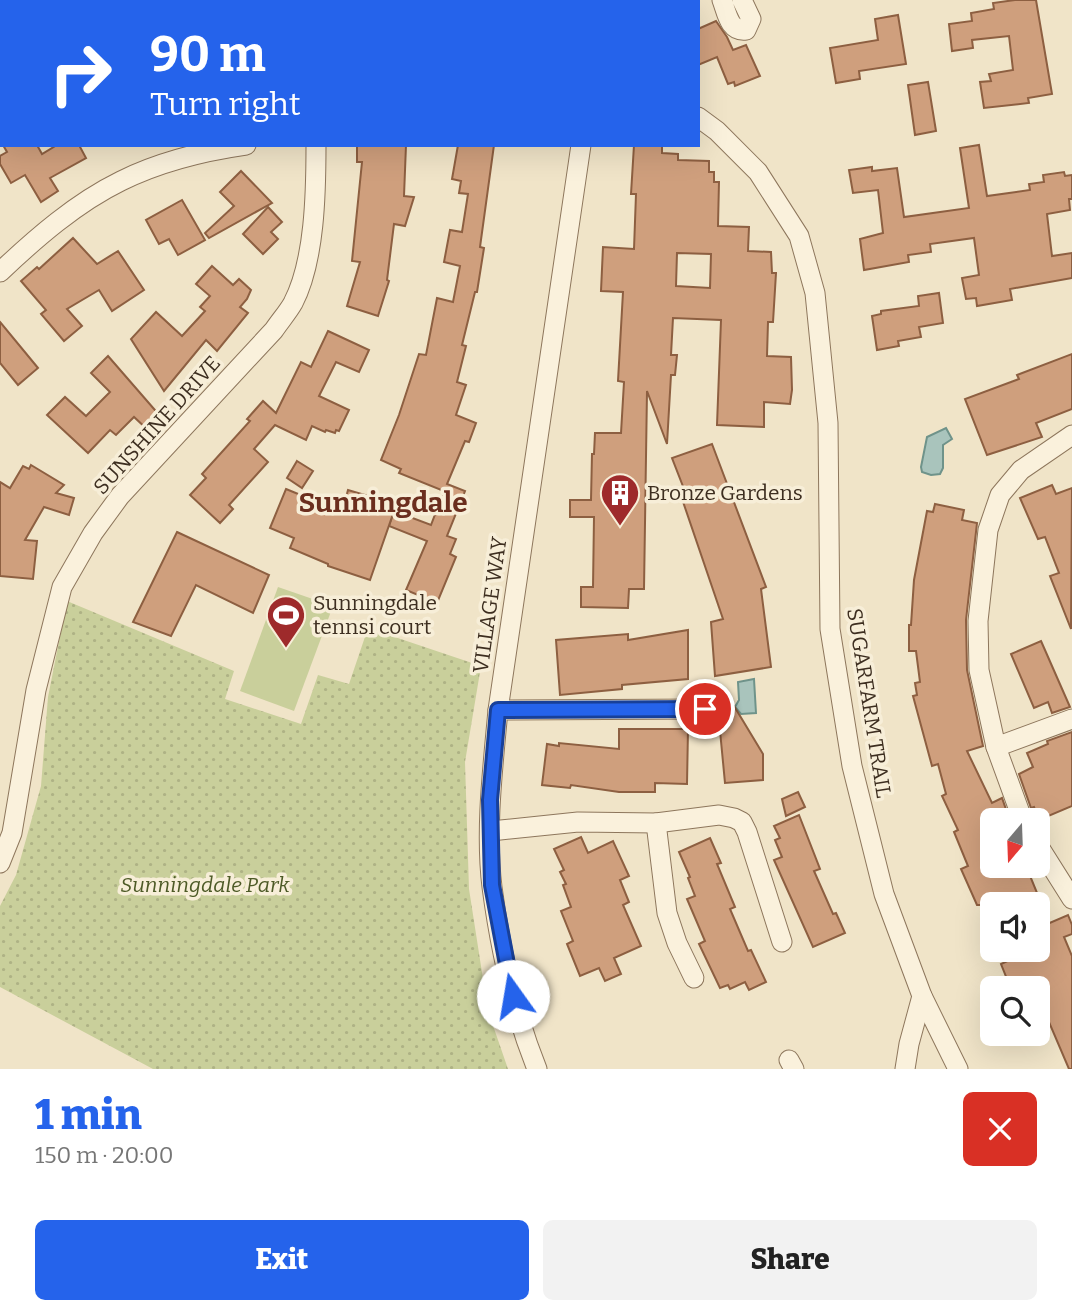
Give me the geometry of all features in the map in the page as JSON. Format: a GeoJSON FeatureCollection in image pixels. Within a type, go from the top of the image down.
{"type":"FeatureCollection","features":[{"type":"Feature","properties":{"kind":"street"},"geometry":{"type":"LineString","coordinates":[[722,0],[732,25],[741,31],[746,30],[751,19],[742,0]]}},
{"type":"Feature","properties":{"kind":"street","name":"SUGARFARM TRAIL"},"geometry":{"type":"LineString","coordinates":[[700,118],[717,131],[758,172],[799,236],[815,293],[828,423],[830,629],[852,766],[884,894],[922,996],[958,1069]]}},
{"type":"Feature","properties":{"kind":"street"},"geometry":{"type":"LineString","coordinates":[[0,272],[66,215],[121,180],[178,159],[236,147]]}},
{"type":"Feature","properties":{"kind":"street","name":"SUNSHINE DRIVE"},"geometry":{"type":"LineString","coordinates":[[0,863],[12,833],[36,690],[62,587],[93,533],[120,496],[274,330],[292,303],[303,279],[311,231],[316,190],[316,147]]}},
{"type":"Feature","properties":{"kind":"street","name":"VILLAGE WAY"},"geometry":{"type":"LineString","coordinates":[[537,1069],[525,1039],[508,974],[492,885],[490,800],[498,710],[581,147]]}},
{"type":"Feature","properties":{"kind":"street"},"geometry":{"type":"LineString","coordinates":[[1018,808],[996,747],[979,670],[978,621],[988,530],[1000,495],[1021,470],[1072,435]]}},
{"type":"Feature","properties":{"kind":"street"},"geometry":{"type":"LineString","coordinates":[[498,710],[705,709]]}},
{"type":"Feature","properties":{"kind":"street"},"geometry":{"type":"LineString","coordinates":[[996,747],[1072,719]]}},
{"type":"Feature","properties":{"kind":"street"},"geometry":{"type":"LineString","coordinates":[[491,831],[578,822],[656,822],[719,815],[734,818],[742,822],[747,832],[782,942]]}},
{"type":"Feature","properties":{"kind":"street"},"geometry":{"type":"LineString","coordinates":[[656,822],[667,913],[677,943],[694,978]]}},
{"type":"Feature","properties":{"kind":"street"},"geometry":{"type":"LineString","coordinates":[[1050,864],[1072,900]]}},
{"type":"Feature","properties":{"kind":"street"},"geometry":{"type":"LineString","coordinates":[[905,1069],[922,996]]}},
{"type":"Feature","properties":{"kind":"green space","name":"Sunningdale tennsi court"},"geometry":{"type":"Polygon","coordinates":[[[278,587],[333,606],[294,711],[240,691],[278,587]]]}},
{"type":"Feature","properties":{"kind":"green space","name":"Sunningdale Park"},"geometry":{"type":"Polygon","coordinates":[[[67,601],[234,671],[225,699],[301,724],[318,675],[349,684],[368,628],[481,666],[465,762],[469,889],[488,1011],[508,1069],[153,1069],[0,987],[0,906],[16,875],[41,786],[48,697],[67,601]]]}},
{"type":"Feature","properties":{"kind":"water"},"geometry":{"type":"Polygon","coordinates":[[[946,428],[952,439],[943,445],[943,468],[940,474],[922,472],[927,437],[946,428]]]}},
{"type":"Feature","properties":{"kind":"water"},"geometry":{"type":"Polygon","coordinates":[[[754,679],[756,713],[741,714],[735,707],[739,700],[738,682],[754,679]]]}},
{"type":"Feature","properties":{"kind":"building"},"geometry":{"type":"Polygon","coordinates":[[[1036,0],[1052,94],[1028,98],[1029,103],[984,108],[980,82],[991,81],[989,74],[1013,70],[1009,36],[972,40],[973,48],[952,51],[949,24],[972,21],[971,13],[994,9],[993,3],[1036,0]]]}},
{"type":"Feature","properties":{"kind":"building"},"geometry":{"type":"Polygon","coordinates":[[[898,15],[906,64],[859,71],[860,79],[836,83],[830,48],[878,40],[875,19],[898,15]]]}},
{"type":"Feature","properties":{"kind":"building"},"geometry":{"type":"Polygon","coordinates":[[[716,21],[733,50],[746,45],[760,76],[735,86],[734,82],[728,84],[717,57],[700,64],[700,28],[716,21]]]}},
{"type":"Feature","properties":{"kind":"building"},"geometry":{"type":"Polygon","coordinates":[[[928,82],[936,131],[915,135],[908,85],[928,82]]]}},
{"type":"Feature","properties":{"kind":"building"},"geometry":{"type":"Polygon","coordinates":[[[979,145],[987,196],[1030,190],[1029,184],[1044,182],[1043,175],[1064,172],[1065,176],[1072,175],[1070,210],[1047,214],[1052,256],[1072,253],[1072,278],[1010,289],[1012,300],[977,306],[976,298],[966,299],[962,278],[979,275],[974,238],[930,244],[931,252],[908,255],[909,262],[864,270],[860,239],[883,233],[878,190],[853,193],[849,170],[897,168],[904,217],[969,208],[960,148],[979,145]]]}},
{"type":"Feature","properties":{"kind":"building"},"geometry":{"type":"Polygon","coordinates":[[[4,147],[38,147],[42,154],[54,147],[80,147],[86,158],[50,178],[58,191],[41,202],[25,175],[11,183],[0,164],[0,156],[7,152],[4,147]]]}},
{"type":"Feature","properties":{"kind":"building"},"geometry":{"type":"Polygon","coordinates":[[[357,147],[406,147],[404,196],[414,197],[405,226],[394,224],[389,281],[378,316],[347,306],[360,262],[352,261],[362,162],[357,162],[357,147]]]}},
{"type":"Feature","properties":{"kind":"building"},"geometry":{"type":"Polygon","coordinates":[[[458,147],[494,147],[480,247],[484,248],[477,292],[462,345],[466,346],[457,382],[466,385],[456,415],[476,423],[469,442],[465,441],[447,484],[465,491],[447,536],[456,539],[450,554],[456,557],[437,603],[406,590],[427,541],[389,526],[394,511],[431,525],[444,491],[399,473],[401,469],[381,460],[419,354],[426,355],[437,298],[453,302],[460,266],[444,262],[450,230],[462,232],[468,194],[459,193],[461,181],[452,179],[458,147]]]}},
{"type":"Feature","properties":{"kind":"building"},"geometry":{"type":"Polygon","coordinates":[[[634,147],[662,147],[662,153],[678,154],[678,160],[709,161],[709,172],[714,172],[714,182],[719,182],[718,226],[749,227],[748,251],[771,252],[772,273],[776,273],[773,322],[768,322],[767,356],[791,357],[792,390],[790,404],[764,402],[764,427],[717,425],[721,320],[673,318],[671,355],[677,355],[675,375],[671,375],[667,444],[647,391],[644,589],[629,589],[628,608],[581,607],[581,587],[593,587],[594,517],[570,517],[570,500],[591,500],[595,433],[621,433],[624,382],[618,381],[623,292],[601,291],[603,247],[634,249],[636,194],[631,194],[634,147]],[[677,253],[676,286],[710,288],[711,254],[677,253]]]}},
{"type":"Feature","properties":{"kind":"building"},"geometry":{"type":"Polygon","coordinates":[[[241,171],[272,203],[209,238],[205,233],[234,206],[220,192],[241,171]]]}},
{"type":"Feature","properties":{"kind":"building"},"geometry":{"type":"Polygon","coordinates":[[[182,200],[205,240],[178,255],[169,239],[159,244],[146,220],[182,200]]]}},
{"type":"Feature","properties":{"kind":"building"},"geometry":{"type":"Polygon","coordinates":[[[268,207],[282,222],[271,232],[278,239],[263,254],[243,234],[268,207]]]}},
{"type":"Feature","properties":{"kind":"building"},"geometry":{"type":"Polygon","coordinates":[[[73,238],[97,264],[118,251],[144,290],[112,311],[99,290],[67,309],[82,326],[64,341],[41,314],[46,310],[21,281],[37,267],[39,269],[73,238]]]}},
{"type":"Feature","properties":{"kind":"building"},"geometry":{"type":"Polygon","coordinates":[[[212,266],[233,285],[239,279],[251,290],[240,307],[248,313],[217,351],[206,340],[164,391],[131,339],[156,312],[182,336],[205,311],[200,307],[210,296],[196,284],[212,266]]]}},
{"type":"Feature","properties":{"kind":"building"},"geometry":{"type":"Polygon","coordinates":[[[939,293],[943,323],[919,327],[921,337],[898,341],[899,346],[877,350],[872,316],[881,314],[881,311],[919,306],[918,296],[939,293]]]}},
{"type":"Feature","properties":{"kind":"building"},"geometry":{"type":"Polygon","coordinates":[[[0,322],[38,368],[18,385],[0,363],[0,322]]]}},
{"type":"Feature","properties":{"kind":"building"},"geometry":{"type":"Polygon","coordinates":[[[328,331],[369,350],[359,372],[336,362],[319,396],[349,410],[339,431],[325,432],[312,426],[306,440],[275,425],[254,449],[268,462],[229,505],[233,509],[220,523],[190,495],[206,478],[202,474],[250,421],[247,419],[263,401],[276,413],[301,362],[311,367],[328,331]]]}},
{"type":"Feature","properties":{"kind":"building"},"geometry":{"type":"Polygon","coordinates":[[[1072,354],[1072,409],[1036,423],[1042,437],[987,455],[965,399],[1019,379],[1017,375],[1072,354]]]}},
{"type":"Feature","properties":{"kind":"building"},"geometry":{"type":"Polygon","coordinates":[[[108,356],[161,417],[148,430],[134,417],[116,435],[110,430],[88,453],[47,415],[65,397],[86,416],[110,392],[91,373],[108,356]]]}},
{"type":"Feature","properties":{"kind":"building","name":"Bronze Gardens"},"geometry":{"type":"Polygon","coordinates":[[[712,444],[766,587],[761,589],[771,667],[715,676],[711,622],[723,619],[679,490],[684,489],[672,458],[712,444]]]}},
{"type":"Feature","properties":{"kind":"building"},"geometry":{"type":"Polygon","coordinates":[[[297,461],[313,471],[302,488],[287,478],[297,461]]]}},
{"type":"Feature","properties":{"kind":"building"},"geometry":{"type":"Polygon","coordinates":[[[31,465],[64,485],[56,493],[74,498],[69,515],[44,507],[25,540],[37,541],[33,579],[0,576],[0,482],[10,488],[23,466],[29,469],[31,465]]]}},
{"type":"Feature","properties":{"kind":"building"},"geometry":{"type":"Polygon","coordinates":[[[1052,485],[1056,494],[1072,488],[1071,629],[1050,576],[1059,573],[1045,537],[1038,539],[1020,498],[1052,485]]]}},
{"type":"Feature","properties":{"kind":"building"},"geometry":{"type":"Polygon","coordinates":[[[286,489],[342,512],[348,490],[368,496],[366,501],[394,511],[370,580],[328,566],[290,548],[294,538],[270,528],[286,489]]]}},
{"type":"Feature","properties":{"kind":"building"},"geometry":{"type":"Polygon","coordinates":[[[935,504],[964,510],[962,520],[977,523],[966,620],[967,670],[983,746],[967,751],[992,803],[1002,798],[1006,808],[980,808],[980,878],[1031,878],[1037,892],[980,892],[980,905],[977,905],[961,869],[968,866],[954,832],[958,830],[942,796],[946,794],[938,764],[932,766],[913,696],[917,695],[915,683],[920,682],[916,651],[909,651],[909,625],[927,511],[933,512],[935,504]]]}},
{"type":"Feature","properties":{"kind":"building"},"geometry":{"type":"Polygon","coordinates":[[[177,532],[269,575],[253,613],[196,585],[171,636],[133,622],[177,532]]]}},
{"type":"Feature","properties":{"kind":"building"},"geometry":{"type":"Polygon","coordinates":[[[688,630],[688,679],[622,685],[622,689],[560,695],[556,640],[628,634],[628,640],[688,630]]]}},
{"type":"Feature","properties":{"kind":"building"},"geometry":{"type":"Polygon","coordinates":[[[1041,641],[1070,707],[1052,713],[1048,702],[1034,708],[1011,654],[1041,641]]]}},
{"type":"Feature","properties":{"kind":"building"},"geometry":{"type":"Polygon","coordinates":[[[727,705],[734,706],[763,754],[763,780],[725,783],[719,720],[721,709],[727,705]]]}},
{"type":"Feature","properties":{"kind":"building"},"geometry":{"type":"Polygon","coordinates":[[[619,729],[688,729],[687,784],[655,783],[655,792],[619,792],[571,785],[570,788],[542,785],[547,744],[619,749],[619,729]]]}},
{"type":"Feature","properties":{"kind":"building"},"geometry":{"type":"Polygon","coordinates":[[[1072,732],[1072,806],[1050,815],[1050,808],[1031,808],[1019,774],[1033,767],[1027,753],[1048,744],[1047,741],[1072,732]]]}},
{"type":"Feature","properties":{"kind":"building"},"geometry":{"type":"Polygon","coordinates":[[[798,792],[805,807],[786,816],[782,799],[798,792]]]}},
{"type":"Feature","properties":{"kind":"building"},"geometry":{"type":"Polygon","coordinates":[[[799,815],[820,869],[814,871],[833,914],[836,913],[845,933],[813,947],[774,860],[782,857],[775,840],[780,838],[774,826],[799,815]]]}},
{"type":"Feature","properties":{"kind":"building"},"geometry":{"type":"Polygon","coordinates":[[[581,837],[588,853],[613,841],[629,876],[620,880],[629,902],[623,905],[641,946],[614,958],[621,974],[605,981],[599,968],[580,976],[567,944],[573,941],[561,911],[571,907],[563,885],[566,884],[560,872],[564,870],[554,849],[581,837]]]}},
{"type":"Feature","properties":{"kind":"building"},"geometry":{"type":"Polygon","coordinates":[[[710,838],[721,863],[717,864],[735,907],[730,909],[748,951],[751,950],[766,982],[749,990],[745,982],[730,989],[728,985],[720,988],[699,944],[705,941],[687,899],[695,896],[679,852],[710,838]]]}},
{"type":"Feature","properties":{"kind":"building"},"geometry":{"type":"Polygon","coordinates":[[[1068,915],[1072,925],[1072,934],[1064,937],[1072,956],[1072,1069],[1069,1069],[1050,1024],[1050,976],[1006,976],[1001,964],[1050,962],[1050,923],[1068,915]]]}},
{"type":"Feature","properties":{"kind":"place","name":"Bronze Gardens"},"geometry":{"type":"Point","coordinates":[620,527]}},
{"type":"Feature","properties":{"kind":"place","name":"Sunningdale tennsi court"},"geometry":{"type":"Point","coordinates":[286,649]}},
{"type":"Feature","properties":{"kind":"district","name":"Sunningdale"},"geometry":{"type":"Point","coordinates":[383,502]}},
{"type":"Feature","properties":{"kind":"route"},"geometry":{"type":"LineString","coordinates":[[513,996],[492,885],[490,800],[498,710],[705,709]]}}]}
